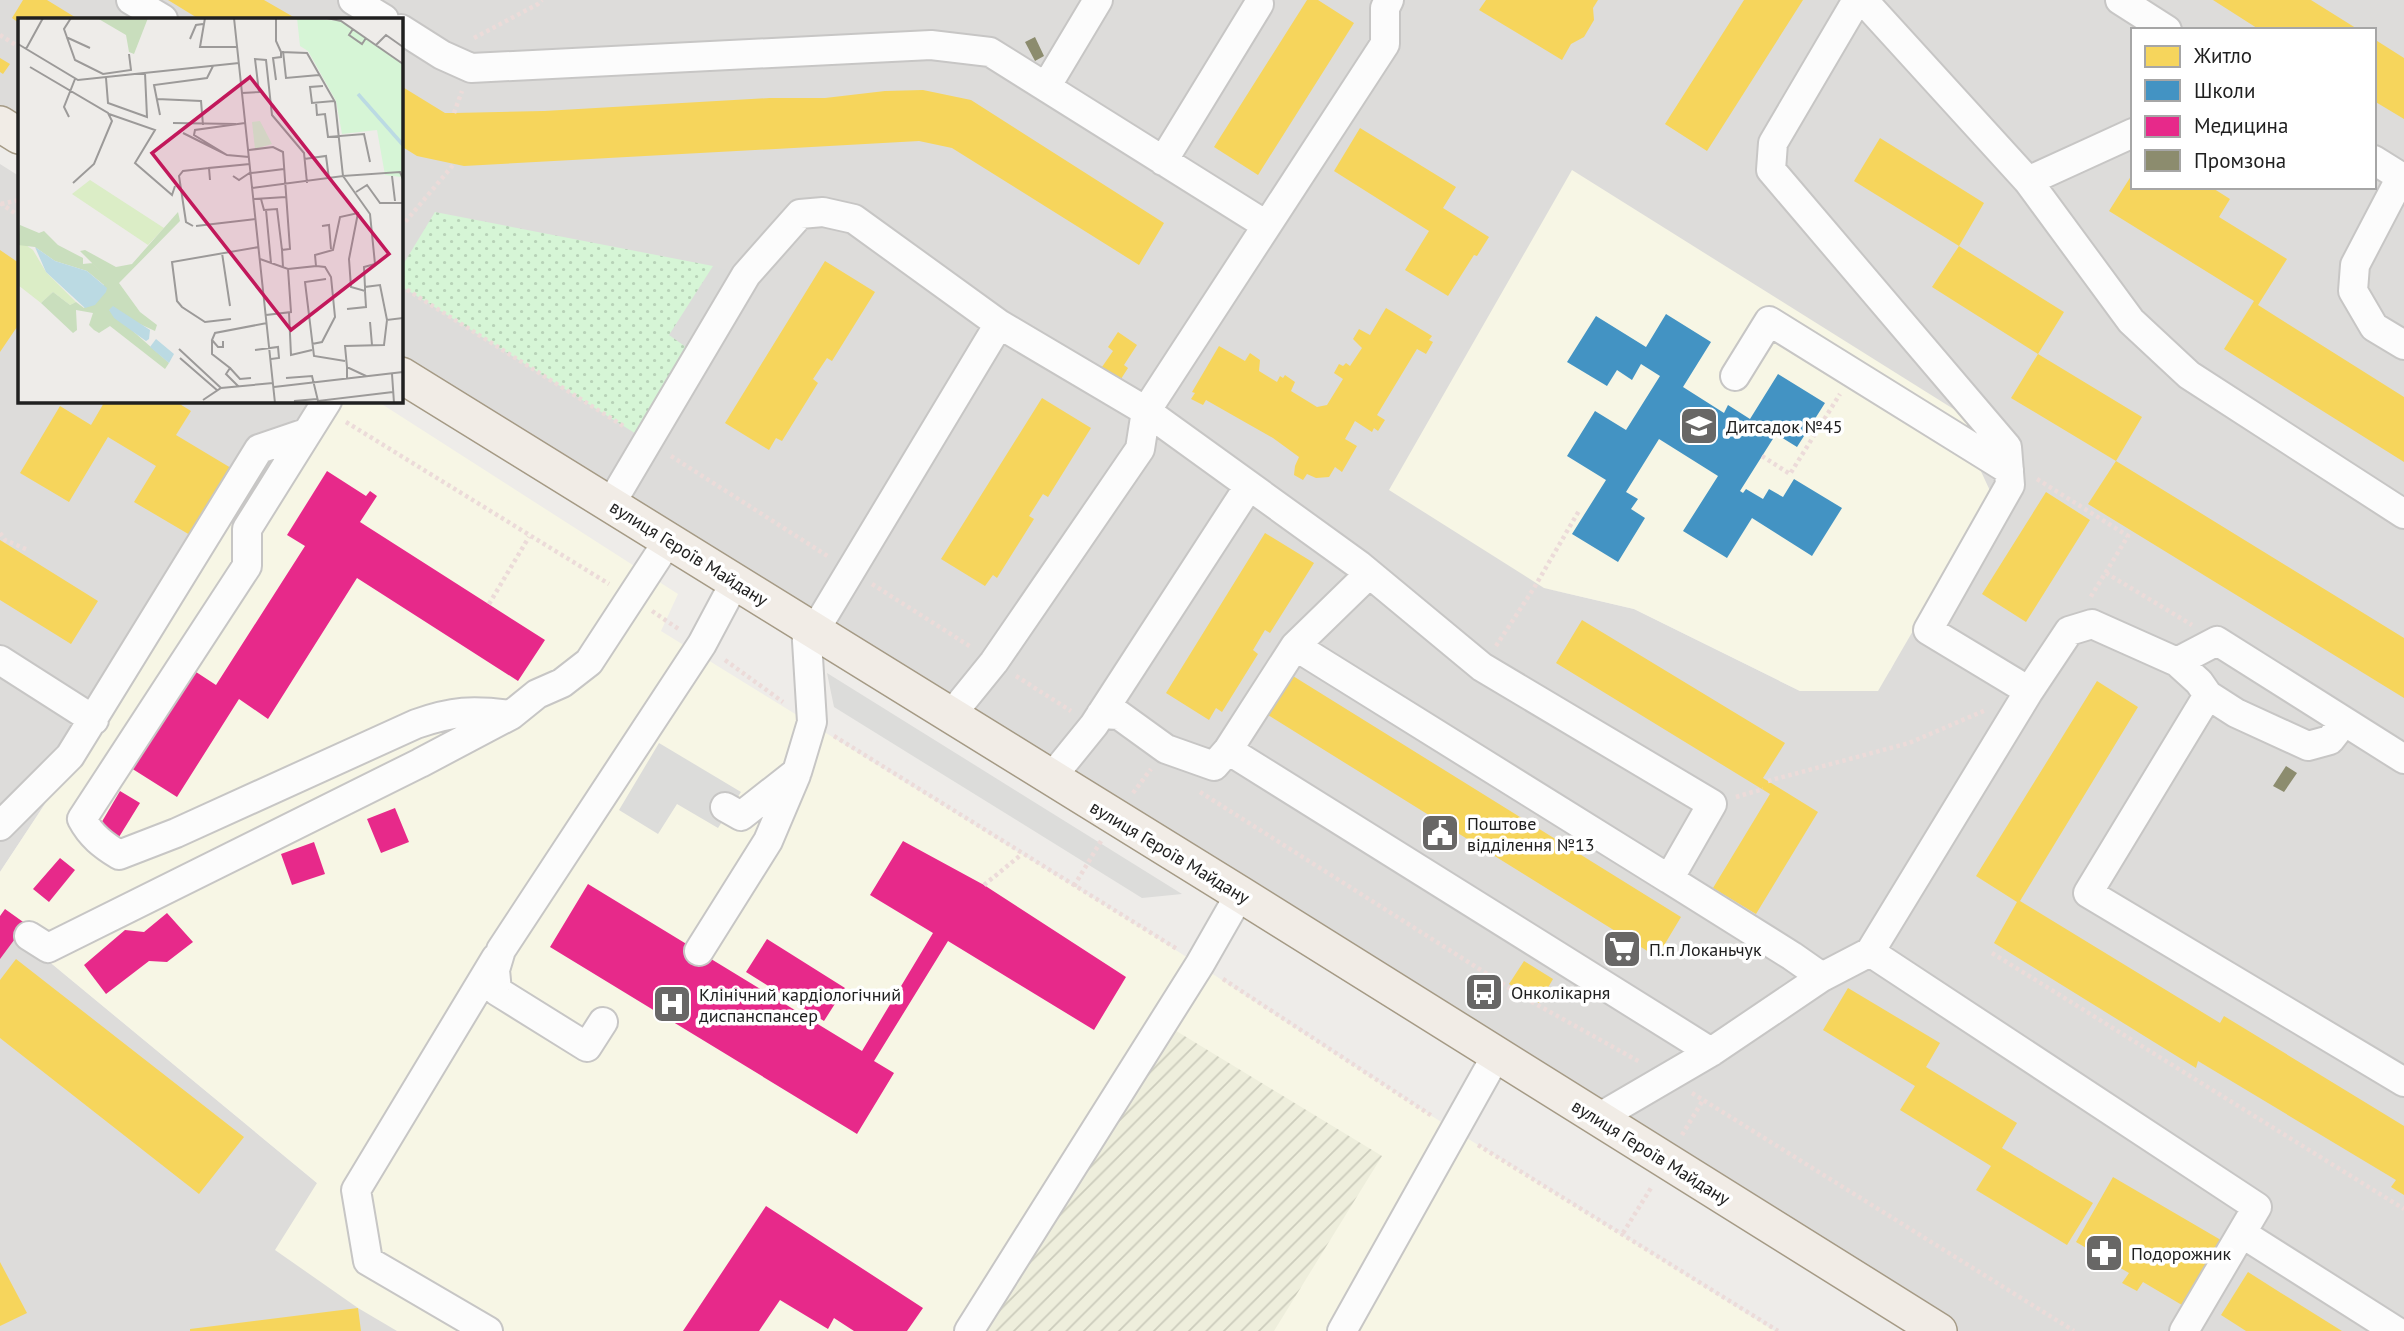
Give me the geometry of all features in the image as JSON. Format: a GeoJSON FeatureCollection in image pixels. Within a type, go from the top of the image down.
{"type":"FeatureCollection","features":[{"type":"Feature","properties":{"kind":"main road"},"geometry":{"type":"LineString","coordinates":[[0,124],[18,135]]}},
{"type":"Feature","properties":{"kind":"main road","name":"вулиця Героїв Майдану"},"geometry":{"type":"LineString","coordinates":[[402,376],[1240,894],[1939,1331]]}},
{"type":"Feature","properties":{"kind":"lane"},"geometry":{"type":"LineString","coordinates":[[131,0],[161,18]]}},
{"type":"Feature","properties":{"kind":"lane"},"geometry":{"type":"LineString","coordinates":[[353,0],[382,18]]}},
{"type":"Feature","properties":{"kind":"lane"},"geometry":{"type":"LineString","coordinates":[[1046,87],[1098,0]]}},
{"type":"Feature","properties":{"kind":"lane"},"geometry":{"type":"LineString","coordinates":[[1857,0],[1773,143],[1771,170],[2007,447],[2010,485],[1928,630],[2029,691]]}},
{"type":"Feature","properties":{"kind":"lane"},"geometry":{"type":"LineString","coordinates":[[1863,0],[2028,181],[2131,321],[2189,375],[2404,514]]}},
{"type":"Feature","properties":{"kind":"lane"},"geometry":{"type":"LineString","coordinates":[[2120,0],[2164,28]]}},
{"type":"Feature","properties":{"kind":"lane"},"geometry":{"type":"LineString","coordinates":[[951,715],[994,662],[1140,449],[1146,411],[1385,44],[1382,3]]}},
{"type":"Feature","properties":{"kind":"lane"},"geometry":{"type":"LineString","coordinates":[[1163,161],[1259,4]]}},
{"type":"Feature","properties":{"kind":"lane"},"geometry":{"type":"LineString","coordinates":[[402,30],[442,55],[471,68],[931,45],[990,52],[1266,225]]}},
{"type":"Feature","properties":{"kind":"lane"},"geometry":{"type":"LineString","coordinates":[[2028,181],[2131,134]]}},
{"type":"Feature","properties":{"kind":"lane"},"geometry":{"type":"LineString","coordinates":[[2376,161],[2401,177],[2355,265],[2353,291],[2374,327],[2404,345]]}},
{"type":"Feature","properties":{"kind":"lane"},"geometry":{"type":"LineString","coordinates":[[610,505],[746,275],[800,214],[823,212],[854,219],[999,324],[1146,411],[1369,574],[1482,667],[1712,804],[1669,880]]}},
{"type":"Feature","properties":{"kind":"lane"},"geometry":{"type":"LineString","coordinates":[[1735,376],[1769,321],[2009,470]]}},
{"type":"Feature","properties":{"kind":"lane"},"geometry":{"type":"LineString","coordinates":[[699,951],[768,841],[797,772],[812,722],[810,628],[850,570],[999,324]]}},
{"type":"Feature","properties":{"kind":"lane"},"geometry":{"type":"LineString","coordinates":[[325,404],[247,529],[247,566],[82,818],[88,829],[98,841],[119,855],[176,833],[443,714],[477,710],[511,715]]}},
{"type":"Feature","properties":{"kind":"lane"},"geometry":{"type":"LineString","coordinates":[[0,826],[70,756],[259,449],[306,433]]}},
{"type":"Feature","properties":{"kind":"lane"},"geometry":{"type":"LineString","coordinates":[[1051,778],[1097,720],[1249,486]]}},
{"type":"Feature","properties":{"kind":"lane"},"geometry":{"type":"LineString","coordinates":[[29,936],[48,948],[511,715],[537,694],[562,683],[589,662],[668,541]]}},
{"type":"Feature","properties":{"kind":"lane"},"geometry":{"type":"LineString","coordinates":[[1097,720],[1119,715],[1166,749],[1213,766],[1228,750],[1295,646],[1369,574]]}},
{"type":"Feature","properties":{"kind":"lane"},"geometry":{"type":"LineString","coordinates":[[488,1331],[368,1261],[356,1190],[501,950],[702,644],[735,582]]}},
{"type":"Feature","properties":{"kind":"lane"},"geometry":{"type":"LineString","coordinates":[[1598,1118],[1711,1052],[1822,977],[1870,952],[2029,691],[2069,631],[2092,624],[2177,662],[2199,682],[2208,695],[2236,713],[2308,746],[2330,740],[2344,722]]}},
{"type":"Feature","properties":{"kind":"lane"},"geometry":{"type":"LineString","coordinates":[[2177,662],[2217,641],[2404,759]]}},
{"type":"Feature","properties":{"kind":"lane"},"geometry":{"type":"LineString","coordinates":[[1295,646],[1822,977]]}},
{"type":"Feature","properties":{"kind":"lane"},"geometry":{"type":"LineString","coordinates":[[0,660],[94,720]]}},
{"type":"Feature","properties":{"kind":"lane"},"geometry":{"type":"LineString","coordinates":[[2208,695],[2088,893],[2404,1082]]}},
{"type":"Feature","properties":{"kind":"lane"},"geometry":{"type":"LineString","coordinates":[[1228,750],[1711,1052]]}},
{"type":"Feature","properties":{"kind":"lane"},"geometry":{"type":"LineString","coordinates":[[725,807],[741,816],[797,772]]}},
{"type":"Feature","properties":{"kind":"lane"},"geometry":{"type":"LineString","coordinates":[[969,1331],[1200,964],[1240,894]]}},
{"type":"Feature","properties":{"kind":"lane"},"geometry":{"type":"LineString","coordinates":[[501,950],[495,970],[496,991],[587,1047],[603,1022]]}},
{"type":"Feature","properties":{"kind":"lane"},"geometry":{"type":"LineString","coordinates":[[1870,952],[2258,1207],[2184,1331]]}},
{"type":"Feature","properties":{"kind":"lane"},"geometry":{"type":"LineString","coordinates":[[1342,1331],[1496,1056]]}},
{"type":"Feature","properties":{"kind":"lane"},"geometry":{"type":"LineString","coordinates":[[2243,1234],[2396,1331]]}},
{"type":"Feature","properties":{"kind":"path"},"geometry":{"type":"LineString","coordinates":[[442,55],[541,0]]}},
{"type":"Feature","properties":{"kind":"path"},"geometry":{"type":"LineString","coordinates":[[0,35],[18,46]]}},
{"type":"Feature","properties":{"kind":"path"},"geometry":{"type":"LineString","coordinates":[[402,226],[454,164]]}},
{"type":"Feature","properties":{"kind":"path"},"geometry":{"type":"LineString","coordinates":[[0,203],[18,200]]}},
{"type":"Feature","properties":{"kind":"path"},"geometry":{"type":"LineString","coordinates":[[0,203],[18,215]]}},
{"type":"Feature","properties":{"kind":"path"},"geometry":{"type":"LineString","coordinates":[[402,287],[994,662],[1097,720]]}},
{"type":"Feature","properties":{"kind":"path"},"geometry":{"type":"LineString","coordinates":[[1762,456],[1790,474],[1853,373]]}},
{"type":"Feature","properties":{"kind":"path"},"geometry":{"type":"LineString","coordinates":[[325,404],[529,537],[632,598],[812,722],[1200,964],[1454,1129],[1777,1331]]}},
{"type":"Feature","properties":{"kind":"path"},"geometry":{"type":"LineString","coordinates":[[2009,470],[2021,469],[2128,536],[2069,631]]}},
{"type":"Feature","properties":{"kind":"path"},"geometry":{"type":"LineString","coordinates":[[1482,667],[1534,588],[1580,509]]}},
{"type":"Feature","properties":{"kind":"path"},"geometry":{"type":"LineString","coordinates":[[0,533],[5,540],[28,550]]}},
{"type":"Feature","properties":{"kind":"path"},"geometry":{"type":"LineString","coordinates":[[489,604],[529,537]]}},
{"type":"Feature","properties":{"kind":"path"},"geometry":{"type":"LineString","coordinates":[[2106,573],[2217,641]]}},
{"type":"Feature","properties":{"kind":"path"},"geometry":{"type":"LineString","coordinates":[[1768,781],[1909,743],[2029,691]]}},
{"type":"Feature","properties":{"kind":"path"},"geometry":{"type":"LineString","coordinates":[[1197,791],[1525,998],[1667,1077],[2074,1331]]}},
{"type":"Feature","properties":{"kind":"path"},"geometry":{"type":"LineString","coordinates":[[984,885],[1022,854]]}},
{"type":"Feature","properties":{"kind":"path"},"geometry":{"type":"LineString","coordinates":[[1992,953],[2404,1209]]}},
{"type":"Feature","properties":{"kind":"shaded area"},"geometry":{"type":"Polygon","coordinates":[[[0,0],[2404,0],[2404,1331],[1940,1331],[402,375],[402,18],[18,18],[18,136],[0,125],[0,0]],[[1544,588],[1634,609],[1800,691],[1890,671],[1894,663],[1544,588]]]}},
{"type":"Feature","properties":{"kind":"shaded area"},"geometry":{"type":"Polygon","coordinates":[[[0,164],[18,175],[18,402],[310,402],[0,872],[0,164]]]}},
{"type":"Feature","properties":{"kind":"shaded area","name":"Дитсадок №45"},"geometry":{"type":"Polygon","coordinates":[[[1572,170],[1971,420],[1978,465],[1992,495],[1878,691],[1800,691],[1634,609],[1544,588],[1389,490],[1572,170]]]}},
{"type":"Feature","properties":{"kind":"shaded area"},"geometry":{"type":"Polygon","coordinates":[[[713,266],[746,275],[693,352],[669,335],[713,266]]]}},
{"type":"Feature","properties":{"kind":"shaded area"},"geometry":{"type":"Polygon","coordinates":[[[310,402],[379,402],[678,594],[661,631],[1148,932],[1419,1108],[1775,1331],[397,1331],[358,1308],[275,1250],[317,1183],[0,921],[0,872],[310,402]]]}},
{"type":"Feature","properties":{"kind":"shaded area"},"geometry":{"type":"Polygon","coordinates":[[[827,673],[1182,894],[1142,898],[834,707],[827,673]]]}},
{"type":"Feature","properties":{"kind":"shaded area"},"geometry":{"type":"Polygon","coordinates":[[[659,743],[741,792],[718,828],[677,804],[658,834],[619,810],[659,743]]]}},
{"type":"Feature","properties":{"kind":"shaded area"},"geometry":{"type":"Polygon","coordinates":[[[0,921],[317,1183],[404,1331],[0,1331],[0,921]]]}},
{"type":"Feature","properties":{"kind":"shaded area"},"geometry":{"type":"Polygon","coordinates":[[[1173,1029],[1382,1156],[1274,1331],[985,1331],[1173,1029]]]}},
{"type":"Feature","properties":{"kind":"green space"},"geometry":{"type":"Polygon","coordinates":[[[435,212],[713,266],[669,335],[693,352],[641,437],[402,287],[402,266],[435,212]]]}},
{"type":"Feature","properties":{"kind":"building: Житло"},"geometry":{"type":"Polygon","coordinates":[[[23,0],[47,0],[76,18],[18,18],[18,22],[12,18],[23,0]]]}},
{"type":"Feature","properties":{"kind":"building: Житло"},"geometry":{"type":"Polygon","coordinates":[[[168,0],[264,0],[295,18],[197,18],[168,0]]]}},
{"type":"Feature","properties":{"kind":"building: Житло"},"geometry":{"type":"Polygon","coordinates":[[[1307,0],[1318,0],[1354,23],[1258,175],[1214,147],[1307,0]]]}},
{"type":"Feature","properties":{"kind":"building: Житло"},"geometry":{"type":"Polygon","coordinates":[[[1486,0],[1598,0],[1593,8],[1594,20],[1584,37],[1571,44],[1562,60],[1479,10],[1486,0]]]}},
{"type":"Feature","properties":{"kind":"building: Житло"},"geometry":{"type":"Polygon","coordinates":[[[1744,0],[1803,0],[1707,151],[1665,124],[1744,0]]]}},
{"type":"Feature","properties":{"kind":"building: Житло"},"geometry":{"type":"Polygon","coordinates":[[[2213,0],[2311,0],[2356,28],[2257,28],[2213,0]]]}},
{"type":"Feature","properties":{"kind":"building: Житло"},"geometry":{"type":"Polygon","coordinates":[[[2376,40],[2404,58],[2404,119],[2376,102],[2376,40]]]}},
{"type":"Feature","properties":{"kind":"building: Житло"},"geometry":{"type":"Polygon","coordinates":[[[0,58],[10,64],[3,74],[0,72],[0,58]]]}},
{"type":"Feature","properties":{"kind":"building: Житло"},"geometry":{"type":"Polygon","coordinates":[[[402,87],[445,113],[544,111],[770,98],[825,98],[923,90],[971,100],[1164,223],[1139,265],[952,148],[919,141],[464,166],[417,156],[402,147],[402,87]]]}},
{"type":"Feature","properties":{"kind":"building: Житло"},"geometry":{"type":"Polygon","coordinates":[[[1360,128],[1456,187],[1443,208],[1489,237],[1448,296],[1405,270],[1429,231],[1334,171],[1360,128]]]}},
{"type":"Feature","properties":{"kind":"building: Житло"},"geometry":{"type":"Polygon","coordinates":[[[1880,138],[1984,203],[1959,246],[1854,181],[1880,138]]]}},
{"type":"Feature","properties":{"kind":"building: Житло"},"geometry":{"type":"Polygon","coordinates":[[[2131,176],[2131,189],[2214,189],[2230,199],[2219,217],[2287,259],[2258,305],[2404,397],[2404,462],[2224,349],[2254,301],[2109,211],[2131,176]]]}},
{"type":"Feature","properties":{"kind":"building: Житло"},"geometry":{"type":"Polygon","coordinates":[[[1959,246],[2064,312],[2038,354],[1932,287],[1959,246]]]}},
{"type":"Feature","properties":{"kind":"building: Житло"},"geometry":{"type":"Polygon","coordinates":[[[0,250],[18,262],[18,325],[0,352],[0,250]]]}},
{"type":"Feature","properties":{"kind":"building: Житло"},"geometry":{"type":"Polygon","coordinates":[[[825,261],[875,292],[832,361],[827,358],[813,379],[818,383],[782,441],[776,438],[769,450],[725,423],[825,261]]]}},
{"type":"Feature","properties":{"kind":"building: Житло"},"geometry":{"type":"Polygon","coordinates":[[[1386,308],[1432,336],[1429,340],[1433,342],[1426,354],[1417,349],[1377,415],[1385,420],[1378,431],[1374,428],[1372,432],[1355,421],[1345,439],[1357,446],[1342,472],[1335,467],[1329,477],[1316,478],[1307,474],[1303,480],[1294,475],[1299,457],[1273,438],[1206,400],[1203,405],[1191,399],[1195,393],[1192,392],[1219,346],[1245,361],[1250,353],[1260,360],[1259,371],[1277,382],[1280,376],[1283,378],[1285,375],[1295,382],[1291,391],[1317,407],[1327,405],[1343,379],[1334,373],[1339,364],[1343,366],[1346,363],[1350,366],[1362,348],[1353,339],[1359,329],[1370,335],[1386,308]]]}},
{"type":"Feature","properties":{"kind":"building: Житло"},"geometry":{"type":"Polygon","coordinates":[[[1118,332],[1137,345],[1124,365],[1128,368],[1121,379],[1102,367],[1113,351],[1108,347],[1118,332]]]}},
{"type":"Feature","properties":{"kind":"building: Житло"},"geometry":{"type":"Polygon","coordinates":[[[2038,354],[2142,417],[2116,461],[2011,398],[2038,354]]]}},
{"type":"Feature","properties":{"kind":"building: Житло"},"geometry":{"type":"Polygon","coordinates":[[[1042,398],[1091,428],[1048,497],[1043,494],[1029,516],[1034,519],[997,578],[993,575],[985,586],[941,559],[1042,398]]]}},
{"type":"Feature","properties":{"kind":"building: Житло"},"geometry":{"type":"Polygon","coordinates":[[[104,402],[177,402],[191,411],[176,435],[231,468],[190,535],[134,502],[156,466],[108,437],[69,502],[20,473],[60,406],[91,425],[104,402]]]}},
{"type":"Feature","properties":{"kind":"building: Житло"},"geometry":{"type":"Polygon","coordinates":[[[2116,461],[2404,638],[2404,698],[2088,504],[2116,461]]]}},
{"type":"Feature","properties":{"kind":"building: Житло"},"geometry":{"type":"Polygon","coordinates":[[[2046,492],[2090,520],[2026,622],[1982,594],[2046,492]]]}},
{"type":"Feature","properties":{"kind":"building: Житло"},"geometry":{"type":"Polygon","coordinates":[[[1265,533],[1314,563],[1270,633],[1265,630],[1253,650],[1258,654],[1222,712],[1216,708],[1209,720],[1166,693],[1265,533]]]}},
{"type":"Feature","properties":{"kind":"building: Житло"},"geometry":{"type":"Polygon","coordinates":[[[0,540],[98,601],[71,644],[0,600],[0,540]]]}},
{"type":"Feature","properties":{"kind":"building: Житло"},"geometry":{"type":"Polygon","coordinates":[[[1582,620],[1785,743],[1763,778],[1818,812],[1756,914],[1713,888],[1770,794],[1556,663],[1582,620]]]}},
{"type":"Feature","properties":{"kind":"building: Житло"},"geometry":{"type":"Polygon","coordinates":[[[1293,676],[1681,917],[1657,957],[1268,715],[1293,676]]]}},
{"type":"Feature","properties":{"kind":"building: Житло"},"geometry":{"type":"Polygon","coordinates":[[[2097,681],[2138,707],[2020,901],[2220,1023],[2224,1016],[2404,1126],[2404,1195],[2391,1187],[2396,1180],[2198,1061],[2196,1068],[1994,943],[2017,902],[1976,876],[2097,681]]]}},
{"type":"Feature","properties":{"kind":"building: Житло"},"geometry":{"type":"Polygon","coordinates":[[[16,959],[244,1137],[199,1194],[0,1038],[0,980],[16,959]]]}},
{"type":"Feature","properties":{"kind":"building: Житло"},"geometry":{"type":"Polygon","coordinates":[[[1524,961],[1553,979],[1539,1003],[1509,984],[1524,961]]]}},
{"type":"Feature","properties":{"kind":"building: Житло"},"geometry":{"type":"Polygon","coordinates":[[[1848,988],[1940,1043],[1926,1067],[2017,1123],[2002,1148],[2093,1203],[2067,1245],[1976,1190],[1991,1166],[1900,1110],[1915,1086],[1823,1030],[1848,988]]]}},
{"type":"Feature","properties":{"kind":"building: Житло"},"geometry":{"type":"Polygon","coordinates":[[[2113,1177],[2226,1243],[2187,1308],[2143,1282],[2137,1291],[2122,1283],[2129,1273],[2076,1242],[2113,1177]]]}},
{"type":"Feature","properties":{"kind":"building: Житло"},"geometry":{"type":"Polygon","coordinates":[[[0,1262],[27,1313],[0,1326],[0,1262]]]}},
{"type":"Feature","properties":{"kind":"building: Житло"},"geometry":{"type":"Polygon","coordinates":[[[2248,1272],[2342,1331],[2246,1331],[2221,1315],[2248,1272]]]}},
{"type":"Feature","properties":{"kind":"building: Житло"},"geometry":{"type":"Polygon","coordinates":[[[358,1308],[361,1331],[190,1331],[190,1329],[358,1308]]]}},
{"type":"Feature","properties":{"kind":"building: Школи"},"geometry":{"type":"Polygon","coordinates":[[[1666,314],[1711,342],[1683,387],[1724,413],[1728,405],[1750,419],[1778,374],[1825,403],[1797,447],[1776,434],[1740,491],[1743,493],[1746,489],[1763,499],[1769,489],[1783,497],[1794,479],[1842,508],[1812,556],[1752,518],[1727,558],[1683,531],[1718,476],[1659,439],[1626,492],[1638,499],[1631,509],[1645,518],[1618,562],[1572,534],[1606,480],[1567,456],[1595,411],[1626,430],[1660,376],[1641,364],[1632,380],[1617,370],[1607,386],[1567,362],[1596,316],[1646,347],[1666,314]]]}},
{"type":"Feature","properties":{"kind":"building: Медицина"},"geometry":{"type":"Polygon","coordinates":[[[327,471],[366,496],[370,491],[377,496],[360,522],[545,640],[518,681],[357,578],[268,719],[239,699],[177,797],[131,768],[193,670],[216,685],[305,546],[287,535],[327,471]]]}},
{"type":"Feature","properties":{"kind":"building: Медицина"},"geometry":{"type":"Polygon","coordinates":[[[120,791],[140,803],[119,837],[100,825],[120,791]]]}},
{"type":"Feature","properties":{"kind":"building: Медицина"},"geometry":{"type":"Polygon","coordinates":[[[395,808],[409,842],[381,853],[367,819],[395,808]]]}},
{"type":"Feature","properties":{"kind":"building: Медицина"},"geometry":{"type":"Polygon","coordinates":[[[903,841],[984,885],[1126,977],[1094,1030],[948,941],[874,1061],[894,1073],[857,1134],[550,947],[588,884],[862,1051],[933,933],[870,895],[903,841]]]}},
{"type":"Feature","properties":{"kind":"building: Медицина"},"geometry":{"type":"Polygon","coordinates":[[[314,842],[325,874],[292,885],[281,854],[314,842]]]}},
{"type":"Feature","properties":{"kind":"building: Медицина"},"geometry":{"type":"Polygon","coordinates":[[[60,858],[75,870],[49,902],[33,889],[60,858]]]}},
{"type":"Feature","properties":{"kind":"building: Медицина"},"geometry":{"type":"Polygon","coordinates":[[[5,909],[26,924],[0,959],[0,916],[5,909]]]}},
{"type":"Feature","properties":{"kind":"building: Медицина"},"geometry":{"type":"Polygon","coordinates":[[[167,913],[193,942],[167,962],[149,961],[106,994],[84,965],[125,930],[144,932],[167,913]]]}},
{"type":"Feature","properties":{"kind":"building: Медицина"},"geometry":{"type":"Polygon","coordinates":[[[767,939],[845,988],[824,1021],[746,972],[767,939]]]}},
{"type":"Feature","properties":{"kind":"building: Медицина"},"geometry":{"type":"Polygon","coordinates":[[[766,1206],[923,1308],[907,1331],[854,1331],[834,1318],[828,1329],[780,1300],[759,1331],[683,1331],[766,1206]]]}},
{"type":"Feature","properties":{"kind":"building: Промзона"},"geometry":{"type":"Polygon","coordinates":[[[1035,37],[1044,56],[1035,61],[1025,42],[1035,37]]]}},
{"type":"Feature","properties":{"kind":"building: Промзона"},"geometry":{"type":"Polygon","coordinates":[[[2286,766],[2297,773],[2284,792],[2273,786],[2286,766]]]}},
{"type":"Feature","properties":{"kind":"place","name":"Дитсадок №45"},"geometry":{"type":"Point","coordinates":[1699,426]}},
{"type":"Feature","properties":{"kind":"place","name":"Поштове відділення №13"},"geometry":{"type":"Point","coordinates":[1440,833]}},
{"type":"Feature","properties":{"kind":"place","name":"П.п Локаньчук"},"geometry":{"type":"Point","coordinates":[1622,949]}},
{"type":"Feature","properties":{"kind":"place","name":"Онколікарня"},"geometry":{"type":"Point","coordinates":[1484,992]}},
{"type":"Feature","properties":{"kind":"place","name":"Клінічний кардіологічний диспанспансер"},"geometry":{"type":"Point","coordinates":[672,1004]}},
{"type":"Feature","properties":{"kind":"place","name":"Подорожник"},"geometry":{"type":"Point","coordinates":[2104,1253]}}]}
